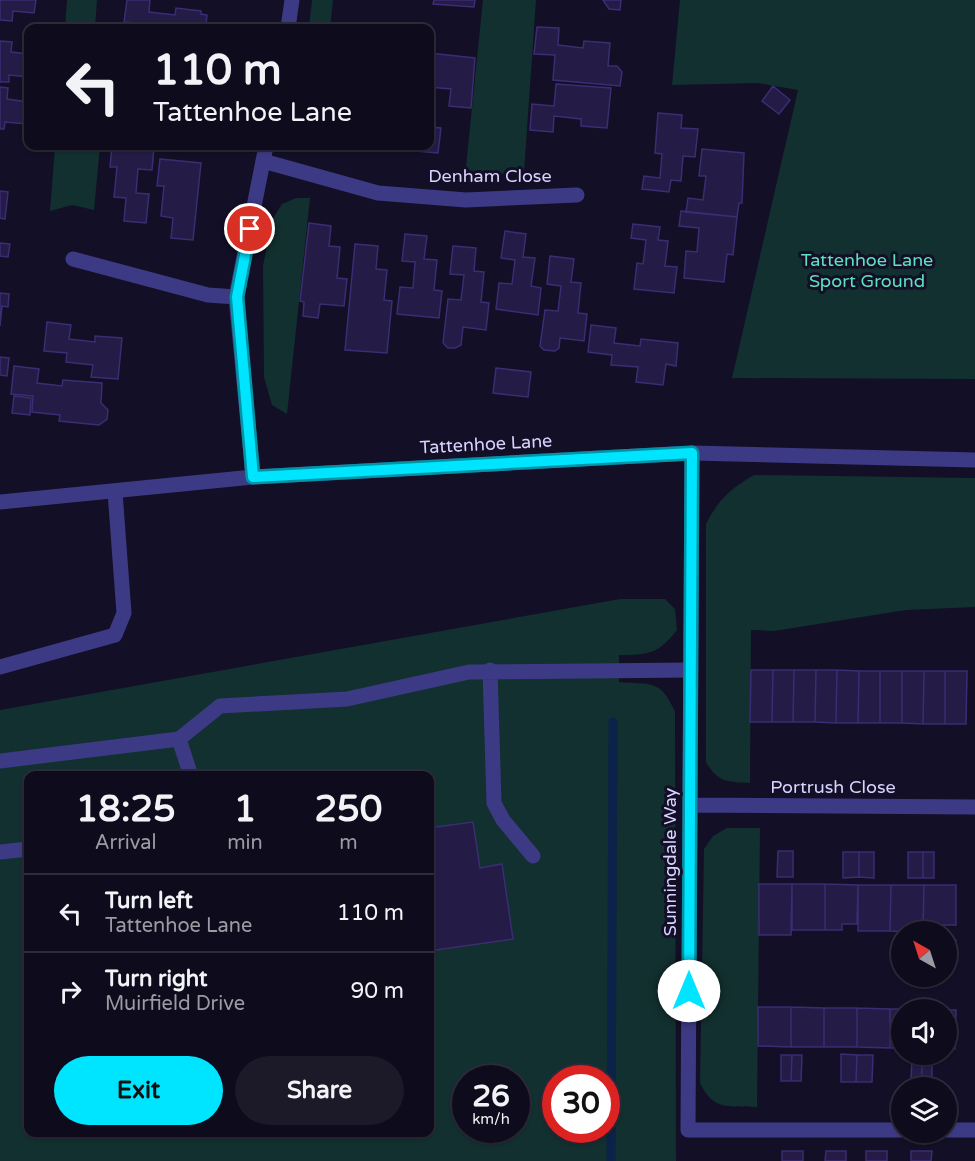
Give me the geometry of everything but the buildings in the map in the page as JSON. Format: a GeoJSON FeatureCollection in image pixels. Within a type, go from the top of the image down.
{"type":"FeatureCollection","features":[{"type":"Feature","properties":{"kind":"street"},"geometry":{"type":"LineString","coordinates":[[289,24],[292,0]]}},
{"type":"Feature","properties":{"kind":"street"},"geometry":{"type":"LineString","coordinates":[[253,477],[237,297],[265,150]]}},
{"type":"Feature","properties":{"kind":"street","name":"Denham Close"},"geometry":{"type":"LineString","coordinates":[[263,161],[378,193],[466,200],[577,195]]}},
{"type":"Feature","properties":{"kind":"street"},"geometry":{"type":"LineString","coordinates":[[73,259],[208,295],[237,297]]}},
{"type":"Feature","properties":{"kind":"street","name":"Tattenhoe Lane"},"geometry":{"type":"LineString","coordinates":[[0,502],[253,477],[692,453],[975,460]]}},
{"type":"Feature","properties":{"kind":"street","name":"Sunningdale Way"},"geometry":{"type":"LineString","coordinates":[[692,453],[688,1130],[891,1130]]}},
{"type":"Feature","properties":{"kind":"street"},"geometry":{"type":"LineString","coordinates":[[0,668],[115,635],[124,613],[115,492]]}},
{"type":"Feature","properties":{"kind":"street"},"geometry":{"type":"LineString","coordinates":[[0,760],[178,739],[220,706],[346,699],[470,672],[490,670],[691,670]]}},
{"type":"Feature","properties":{"kind":"street"},"geometry":{"type":"LineString","coordinates":[[490,670],[494,803],[503,820],[533,856]]}},
{"type":"Feature","properties":{"kind":"street"},"geometry":{"type":"LineString","coordinates":[[178,739],[189,771]]}},
{"type":"Feature","properties":{"kind":"street","name":"Portrush Close"},"geometry":{"type":"LineString","coordinates":[[690,805],[975,807]]}},
{"type":"Feature","properties":{"kind":"street"},"geometry":{"type":"LineString","coordinates":[[0,852],[24,849]]}},
{"type":"Feature","properties":{"kind":"street"},"geometry":{"type":"LineString","coordinates":[[957,1130],[975,1130]]}},
{"type":"Feature","properties":{"kind":"green space"},"geometry":{"type":"Polygon","coordinates":[[[67,0],[97,0],[95,24],[65,24],[67,0]]]}},
{"type":"Feature","properties":{"kind":"green space"},"geometry":{"type":"Polygon","coordinates":[[[312,0],[333,0],[330,24],[309,24],[312,0]]]}},
{"type":"Feature","properties":{"kind":"green space"},"geometry":{"type":"Polygon","coordinates":[[[483,0],[536,0],[524,172],[465,176],[483,0]]]}},
{"type":"Feature","properties":{"kind":"green space","name":"Tattenhoe Lane Sport Ground"},"geometry":{"type":"Polygon","coordinates":[[[680,0],[975,0],[975,379],[732,378],[798,90],[757,83],[672,85],[680,0]]]}},
{"type":"Feature","properties":{"kind":"green space"},"geometry":{"type":"Polygon","coordinates":[[[55,150],[100,150],[94,210],[72,205],[50,211],[55,150]]]}},
{"type":"Feature","properties":{"kind":"green space"},"geometry":{"type":"Polygon","coordinates":[[[296,198],[310,198],[287,414],[272,405],[264,377],[263,266],[272,220],[282,204],[296,198]]]}},
{"type":"Feature","properties":{"kind":"green space"},"geometry":{"type":"Polygon","coordinates":[[[754,475],[975,478],[975,607],[906,610],[774,631],[751,630],[750,783],[724,780],[714,774],[706,762],[706,524],[726,495],[754,475]]]}},
{"type":"Feature","properties":{"kind":"green space"},"geometry":{"type":"Polygon","coordinates":[[[620,599],[665,599],[675,609],[677,630],[664,644],[652,652],[619,655],[619,682],[647,684],[659,688],[670,701],[675,712],[676,1161],[0,1161],[0,710],[620,599]]]}},
{"type":"Feature","properties":{"kind":"green space"},"geometry":{"type":"Polygon","coordinates":[[[727,828],[760,828],[757,1107],[716,1103],[700,1083],[704,849],[713,836],[727,828]]]}},
{"type":"Feature","properties":{"kind":"waterway"},"geometry":{"type":"LineString","coordinates":[[611,1161],[613,722]]}},
{"type":"Feature","properties":{"kind":"route"},"geometry":{"type":"LineString","coordinates":[[250,229],[237,297],[242,377],[253,477],[692,453],[689,991]]}}]}
